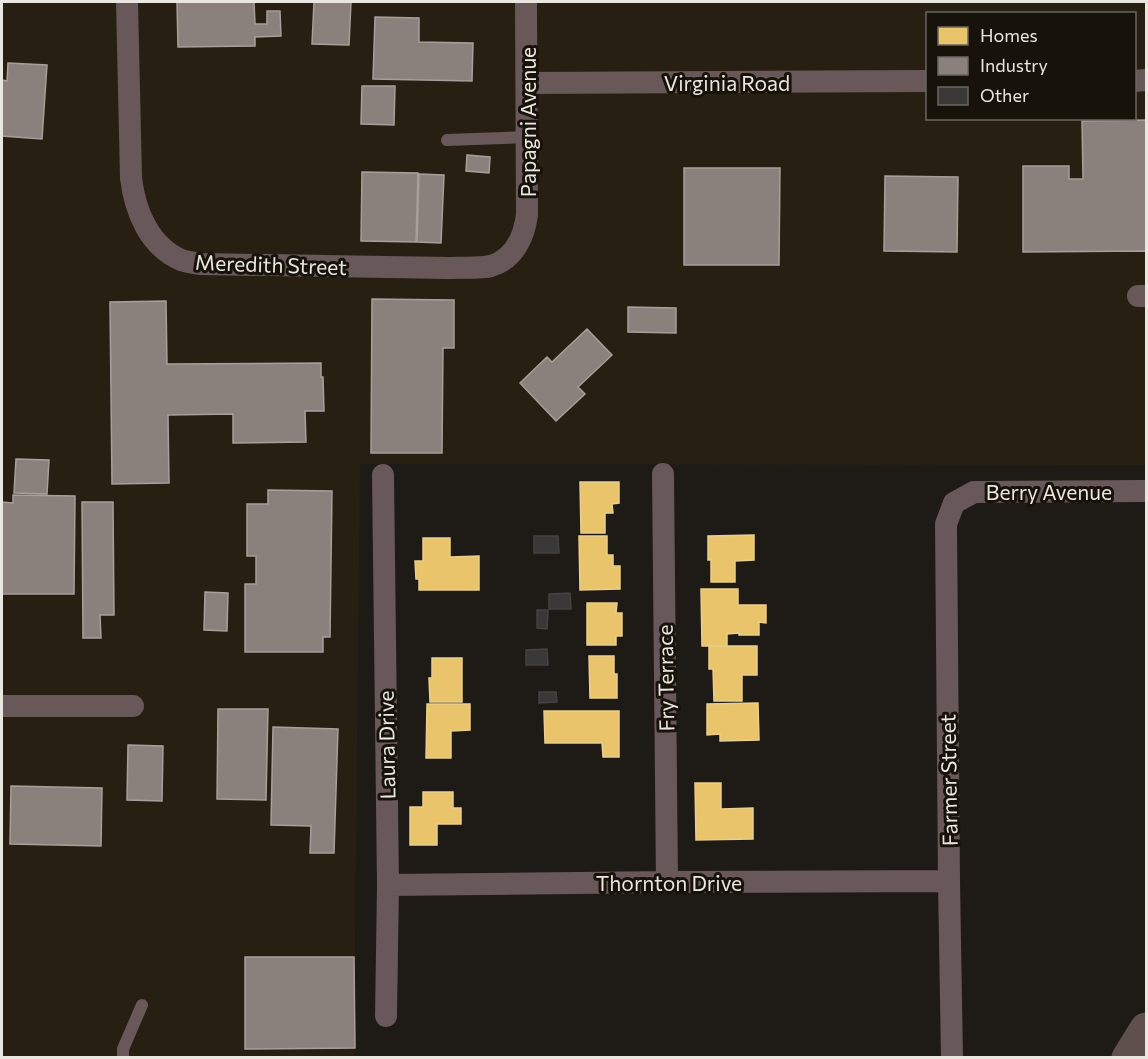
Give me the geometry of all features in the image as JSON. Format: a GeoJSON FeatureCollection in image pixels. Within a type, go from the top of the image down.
{"type":"FeatureCollection","features":[{"type":"Feature","properties":{"kind":"main road"},"geometry":{"type":"LineString","coordinates":[[1128,1058],[1146,1029]]}},
{"type":"Feature","properties":{"kind":"street","name":"Meredith Street"},"geometry":{"type":"LineString","coordinates":[[127,2],[131,178],[134,199],[140,216],[162,248],[182,260],[200,264],[448,268],[489,267],[512,252],[520,241]]}},
{"type":"Feature","properties":{"kind":"street","name":"Papagni Avenue"},"geometry":{"type":"LineString","coordinates":[[520,241],[527,215],[526,2]]}},
{"type":"Feature","properties":{"kind":"street","name":"Virginia Road"},"geometry":{"type":"LineString","coordinates":[[527,83],[926,81]]}},
{"type":"Feature","properties":{"kind":"street","name":"Laura Drive"},"geometry":{"type":"LineString","coordinates":[[383,474],[388,885],[386,1016]]}},
{"type":"Feature","properties":{"kind":"street","name":"Fry Terrace"},"geometry":{"type":"LineString","coordinates":[[663,474],[667,882]]}},
{"type":"Feature","properties":{"kind":"street","name":"Berry Avenue"},"geometry":{"type":"LineString","coordinates":[[954,503],[974,492],[1146,491]]}},
{"type":"Feature","properties":{"kind":"street","name":"Farmer Street"},"geometry":{"type":"LineString","coordinates":[[952,1058],[946,524],[954,503]]}},
{"type":"Feature","properties":{"kind":"street"},"geometry":{"type":"LineString","coordinates":[[2,706],[133,706]]}},
{"type":"Feature","properties":{"kind":"street","name":"Thornton Drive"},"geometry":{"type":"LineString","coordinates":[[388,885],[949,881]]}},
{"type":"Feature","properties":{"kind":"lane"},"geometry":{"type":"LineString","coordinates":[[447,140],[527,137]]}},
{"type":"Feature","properties":{"kind":"lane"},"geometry":{"type":"LineString","coordinates":[[123,1058],[123,1049],[142,1005]]}},
{"type":"Feature","properties":{"kind":"shaded area"},"geometry":{"type":"Polygon","coordinates":[[[2,2],[1146,2],[1146,465],[360,464],[354,1057],[2,1058],[2,2]]]}},
{"type":"Feature","properties":{"kind":"building: Homes"},"geometry":{"type":"Polygon","coordinates":[[[580,482],[619,482],[619,503],[612,504],[613,513],[605,513],[605,533],[581,533],[580,482]]]}},
{"type":"Feature","properties":{"kind":"building: Homes"},"geometry":{"type":"Polygon","coordinates":[[[754,535],[754,560],[735,561],[735,582],[711,582],[708,536],[754,535]]]}},
{"type":"Feature","properties":{"kind":"building: Homes"},"geometry":{"type":"Polygon","coordinates":[[[579,536],[607,536],[607,555],[613,555],[613,566],[620,566],[620,589],[580,590],[579,536]]]}},
{"type":"Feature","properties":{"kind":"building: Homes"},"geometry":{"type":"Polygon","coordinates":[[[423,538],[450,538],[450,557],[479,556],[479,590],[419,590],[415,561],[423,561],[423,538]]]}},
{"type":"Feature","properties":{"kind":"building: Homes"},"geometry":{"type":"Polygon","coordinates":[[[701,589],[738,589],[738,605],[766,605],[766,623],[759,622],[759,635],[727,634],[727,646],[702,646],[701,589]]]}},
{"type":"Feature","properties":{"kind":"building: Homes"},"geometry":{"type":"Polygon","coordinates":[[[587,603],[617,603],[616,613],[622,613],[622,636],[616,636],[616,645],[587,645],[587,603]]]}},
{"type":"Feature","properties":{"kind":"building: Homes"},"geometry":{"type":"Polygon","coordinates":[[[709,646],[757,646],[757,675],[742,675],[742,701],[714,701],[713,669],[709,669],[709,646]]]}},
{"type":"Feature","properties":{"kind":"building: Homes"},"geometry":{"type":"Polygon","coordinates":[[[589,656],[614,656],[617,698],[590,698],[589,656]]]}},
{"type":"Feature","properties":{"kind":"building: Homes"},"geometry":{"type":"Polygon","coordinates":[[[432,658],[462,658],[462,702],[430,702],[429,678],[432,678],[432,658]]]}},
{"type":"Feature","properties":{"kind":"building: Homes"},"geometry":{"type":"Polygon","coordinates":[[[758,703],[759,740],[720,741],[720,734],[707,735],[707,704],[758,703]]]}},
{"type":"Feature","properties":{"kind":"building: Homes"},"geometry":{"type":"Polygon","coordinates":[[[427,704],[470,704],[470,730],[451,731],[451,758],[426,758],[427,704]]]}},
{"type":"Feature","properties":{"kind":"building: Homes"},"geometry":{"type":"Polygon","coordinates":[[[544,711],[619,711],[619,757],[603,757],[602,743],[545,743],[544,711]]]}},
{"type":"Feature","properties":{"kind":"building: Homes"},"geometry":{"type":"Polygon","coordinates":[[[695,783],[721,783],[721,809],[753,808],[753,839],[696,840],[695,783]]]}},
{"type":"Feature","properties":{"kind":"building: Homes"},"geometry":{"type":"Polygon","coordinates":[[[423,792],[453,792],[453,808],[461,808],[461,824],[437,824],[437,845],[410,845],[410,807],[423,807],[423,792]]]}},
{"type":"Feature","properties":{"kind":"building: Industry"},"geometry":{"type":"Polygon","coordinates":[[[177,2],[254,2],[255,24],[267,24],[267,11],[280,11],[281,36],[255,37],[255,46],[178,47],[177,2]]]}},
{"type":"Feature","properties":{"kind":"building: Industry"},"geometry":{"type":"Polygon","coordinates":[[[314,2],[351,2],[349,45],[312,44],[314,2]]]}},
{"type":"Feature","properties":{"kind":"building: Industry"},"geometry":{"type":"Polygon","coordinates":[[[375,17],[419,18],[419,42],[473,43],[472,81],[373,79],[375,17]]]}},
{"type":"Feature","properties":{"kind":"building: Industry"},"geometry":{"type":"Polygon","coordinates":[[[8,63],[47,65],[42,139],[2,136],[2,80],[7,81],[8,63]]]}},
{"type":"Feature","properties":{"kind":"building: Industry"},"geometry":{"type":"Polygon","coordinates":[[[362,86],[395,86],[394,125],[361,124],[362,86]]]}},
{"type":"Feature","properties":{"kind":"building: Industry"},"geometry":{"type":"Polygon","coordinates":[[[1146,120],[1146,251],[1023,252],[1023,166],[1069,166],[1069,179],[1083,179],[1082,121],[1146,120]]]}},
{"type":"Feature","properties":{"kind":"building: Industry"},"geometry":{"type":"Polygon","coordinates":[[[467,155],[490,157],[489,173],[466,171],[467,155]]]}},
{"type":"Feature","properties":{"kind":"building: Industry"},"geometry":{"type":"Polygon","coordinates":[[[684,168],[780,168],[779,265],[684,265],[684,168]]]}},
{"type":"Feature","properties":{"kind":"building: Industry"},"geometry":{"type":"Polygon","coordinates":[[[362,172],[418,173],[416,242],[361,241],[362,172]]]}},
{"type":"Feature","properties":{"kind":"building: Industry"},"geometry":{"type":"Polygon","coordinates":[[[419,174],[444,175],[441,243],[417,242],[419,174]]]}},
{"type":"Feature","properties":{"kind":"building: Industry"},"geometry":{"type":"Polygon","coordinates":[[[885,176],[958,177],[957,252],[884,251],[885,176]]]}},
{"type":"Feature","properties":{"kind":"building: Industry"},"geometry":{"type":"Polygon","coordinates":[[[372,299],[454,300],[454,348],[443,348],[442,453],[371,453],[372,299]]]}},
{"type":"Feature","properties":{"kind":"building: Industry"},"geometry":{"type":"Polygon","coordinates":[[[166,301],[167,364],[321,363],[324,411],[305,411],[306,442],[233,443],[233,414],[168,415],[169,483],[112,484],[110,302],[166,301]]]}},
{"type":"Feature","properties":{"kind":"building: Industry"},"geometry":{"type":"Polygon","coordinates":[[[628,307],[676,308],[676,333],[628,332],[628,307]]]}},
{"type":"Feature","properties":{"kind":"building: Industry"},"geometry":{"type":"Polygon","coordinates":[[[587,329],[612,355],[578,387],[585,394],[556,421],[520,383],[547,357],[552,362],[587,329]]]}},
{"type":"Feature","properties":{"kind":"building: Industry"},"geometry":{"type":"Polygon","coordinates":[[[16,459],[49,460],[47,494],[14,493],[16,459]]]}},
{"type":"Feature","properties":{"kind":"building: Industry"},"geometry":{"type":"Polygon","coordinates":[[[268,490],[332,491],[330,637],[323,637],[323,652],[245,652],[245,584],[256,584],[256,556],[247,556],[247,504],[268,504],[268,490]]]}},
{"type":"Feature","properties":{"kind":"building: Industry"},"geometry":{"type":"Polygon","coordinates":[[[13,495],[75,496],[74,594],[2,594],[2,502],[13,503],[13,495]]]}},
{"type":"Feature","properties":{"kind":"building: Industry"},"geometry":{"type":"Polygon","coordinates":[[[82,502],[113,502],[114,615],[100,615],[101,638],[83,638],[82,502]]]}},
{"type":"Feature","properties":{"kind":"building: Industry"},"geometry":{"type":"Polygon","coordinates":[[[205,592],[228,593],[227,631],[204,630],[205,592]]]}},
{"type":"Feature","properties":{"kind":"building: Industry"},"geometry":{"type":"Polygon","coordinates":[[[218,709],[268,709],[266,800],[217,799],[218,709]]]}},
{"type":"Feature","properties":{"kind":"building: Industry"},"geometry":{"type":"Polygon","coordinates":[[[273,727],[338,729],[334,853],[310,853],[311,826],[271,825],[273,727]]]}},
{"type":"Feature","properties":{"kind":"building: Industry"},"geometry":{"type":"Polygon","coordinates":[[[128,745],[163,746],[162,801],[127,800],[128,745]]]}},
{"type":"Feature","properties":{"kind":"building: Industry"},"geometry":{"type":"Polygon","coordinates":[[[11,786],[102,788],[101,846],[10,844],[11,786]]]}},
{"type":"Feature","properties":{"kind":"building: Industry"},"geometry":{"type":"Polygon","coordinates":[[[245,957],[354,957],[355,1048],[245,1049],[245,957]]]}},
{"type":"Feature","properties":{"kind":"building: Other"},"geometry":{"type":"Polygon","coordinates":[[[534,536],[558,536],[559,553],[534,553],[534,536]]]}},
{"type":"Feature","properties":{"kind":"building: Other"},"geometry":{"type":"Polygon","coordinates":[[[570,593],[571,609],[549,609],[549,594],[570,593]]]}},
{"type":"Feature","properties":{"kind":"building: Other"},"geometry":{"type":"Polygon","coordinates":[[[537,610],[548,610],[547,629],[537,628],[537,610]]]}},
{"type":"Feature","properties":{"kind":"building: Other"},"geometry":{"type":"Polygon","coordinates":[[[547,649],[548,665],[526,665],[526,650],[547,649]]]}},
{"type":"Feature","properties":{"kind":"building: Other"},"geometry":{"type":"Polygon","coordinates":[[[539,692],[556,692],[557,702],[539,703],[539,692]]]}}]}
